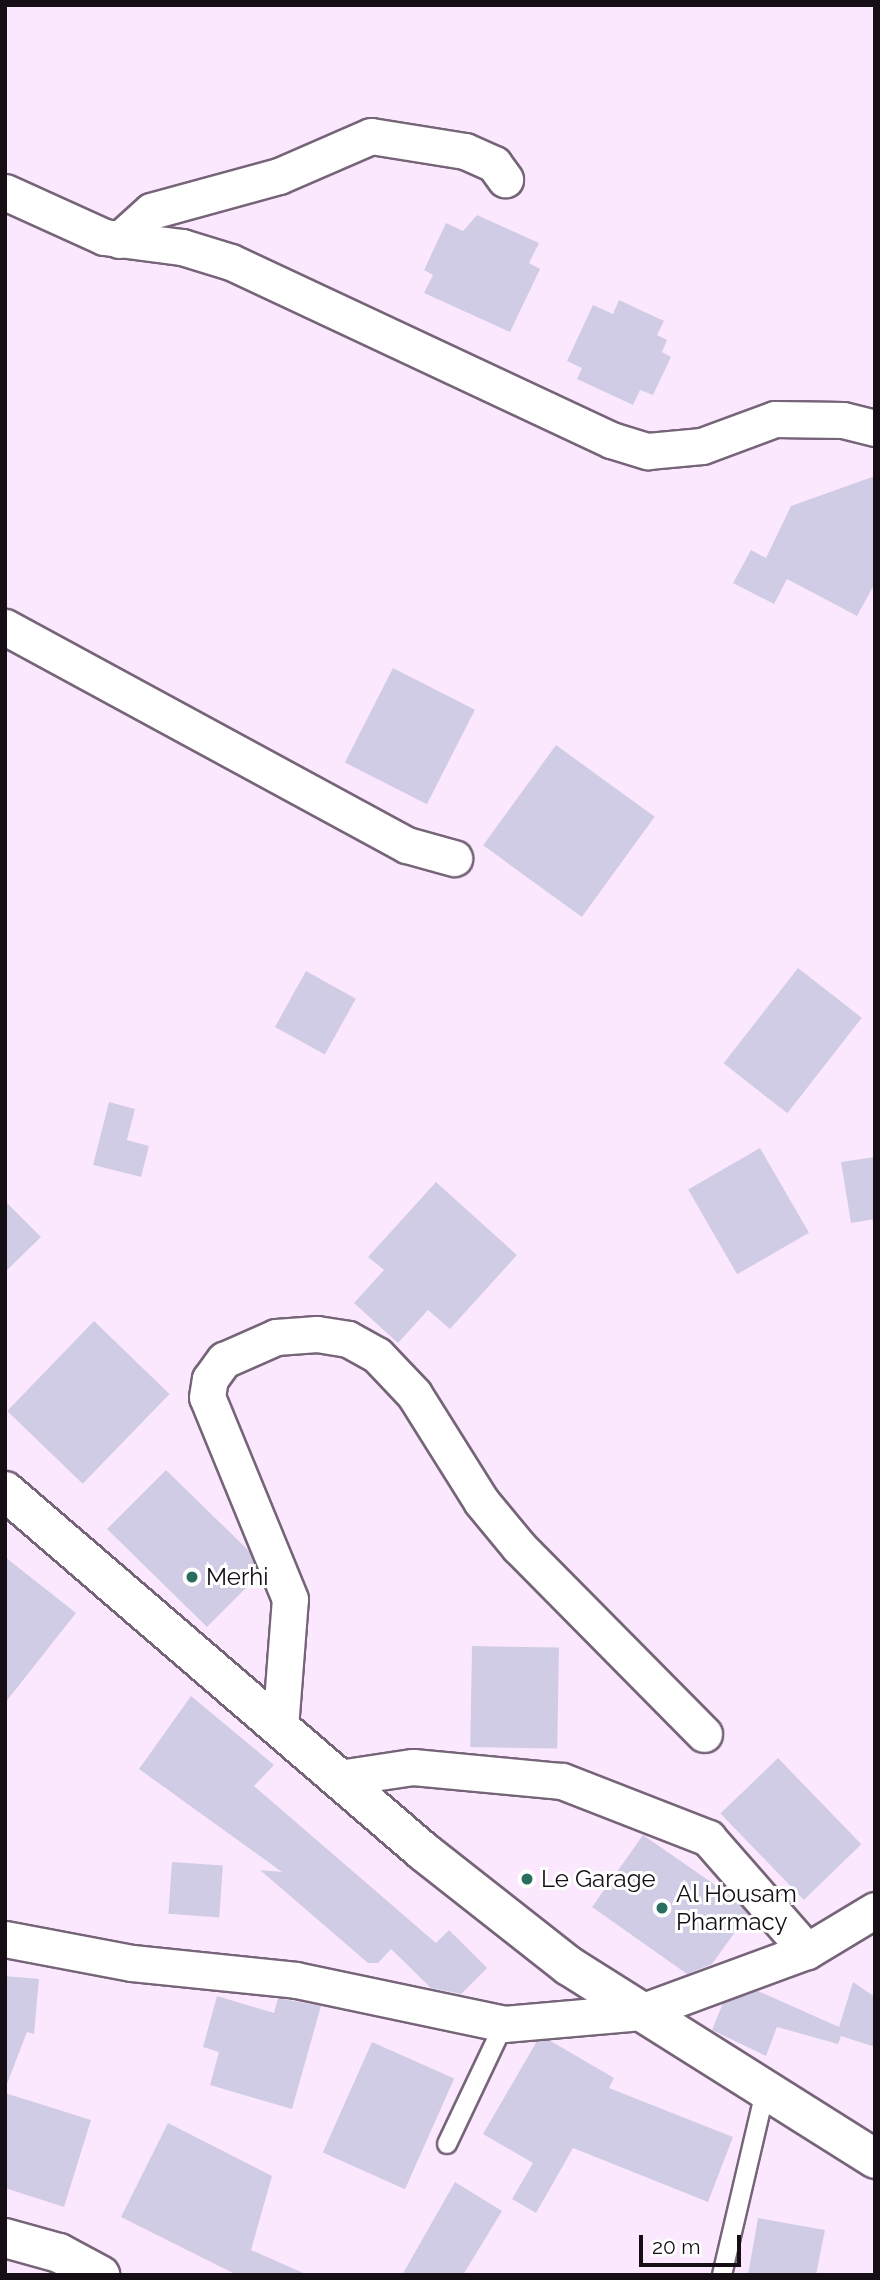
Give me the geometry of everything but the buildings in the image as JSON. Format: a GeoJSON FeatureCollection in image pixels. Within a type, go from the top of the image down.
{"type":"FeatureCollection","features":[{"type":"Feature","properties":{"kind":"main road"},"geometry":{"type":"LineString","coordinates":[[5,1491],[339,1778],[569,1966],[766,2088],[875,2160]]}},
{"type":"Feature","properties":{"kind":"main road"},"geometry":{"type":"LineString","coordinates":[[5,2238],[59,2253],[100,2275]]}},
{"type":"Feature","properties":{"kind":"street"},"geometry":{"type":"LineString","coordinates":[[119,240],[151,211],[279,176],[370,136],[465,151],[494,164],[505,179]]}},
{"type":"Feature","properties":{"kind":"street"},"geometry":{"type":"LineString","coordinates":[[5,192],[119,240],[182,247],[230,262],[611,440],[648,452],[702,446],[775,419],[843,420],[875,428]]}},
{"type":"Feature","properties":{"kind":"street"},"geometry":{"type":"LineString","coordinates":[[5,627],[407,845],[454,858]]}},
{"type":"Feature","properties":{"kind":"street"},"geometry":{"type":"LineString","coordinates":[[280,1728],[290,1599],[207,1397],[211,1379],[224,1360],[276,1337],[317,1334],[348,1339],[377,1355],[414,1394],[481,1502],[519,1547],[704,1734]]}},
{"type":"Feature","properties":{"kind":"street"},"geometry":{"type":"LineString","coordinates":[[339,1778],[413,1767],[562,1781],[708,1838],[807,1951]]}},
{"type":"Feature","properties":{"kind":"street"},"geometry":{"type":"LineString","coordinates":[[5,1939],[132,1963],[296,1980],[504,2024],[641,2012],[807,1951],[875,1910]]}},
{"type":"Feature","properties":{"kind":"lane"},"geometry":{"type":"LineString","coordinates":[[447,2144],[504,2024]]}},
{"type":"Feature","properties":{"kind":"lane"},"geometry":{"type":"LineString","coordinates":[[722,2275],[766,2088]]}},
{"type":"Feature","properties":{"kind":"place","name":"Merhi"},"geometry":{"type":"Point","coordinates":[192,1577]}},
{"type":"Feature","properties":{"kind":"place","name":"Le Garage"},"geometry":{"type":"Point","coordinates":[527,1879]}},
{"type":"Feature","properties":{"kind":"place","name":"Al Housam Pharmacy"},"geometry":{"type":"Point","coordinates":[662,1908]}}]}
